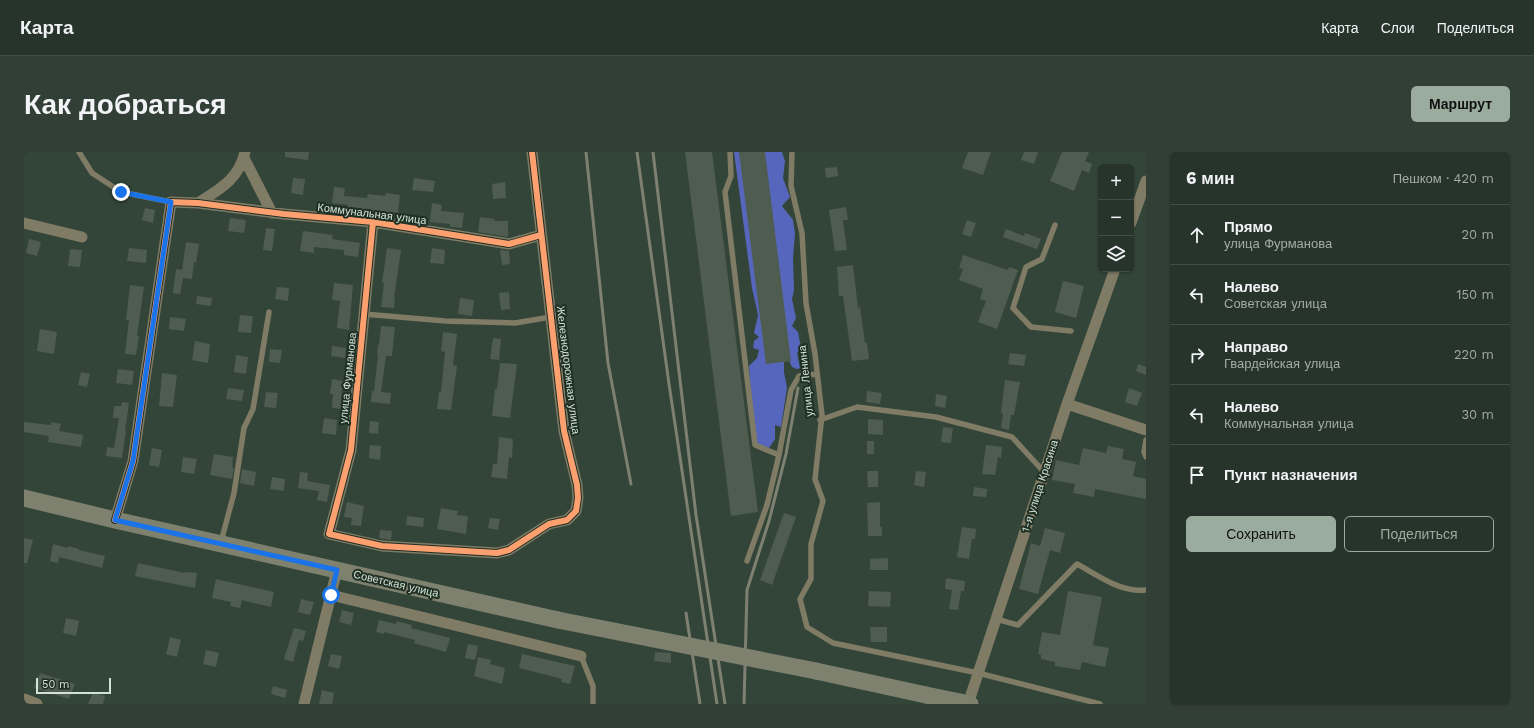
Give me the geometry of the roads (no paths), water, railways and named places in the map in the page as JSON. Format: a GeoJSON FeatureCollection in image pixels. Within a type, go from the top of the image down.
{"type":"FeatureCollection","features":[{"type":"Feature","properties":{"kind":"main road","name":"Советская улица"},"geometry":{"type":"LineString","coordinates":[[24,498],[558,620],[816,671],[969,704]]}},
{"type":"Feature","properties":{"kind":"street","name":"Железнодорожная улица"},"geometry":{"type":"LineString","coordinates":[[509,550],[549,524],[567,520],[576,511],[578,498],[577,485],[564,431],[532,152]]}},
{"type":"Feature","properties":{"kind":"street"},"geometry":{"type":"LineString","coordinates":[[198,203],[228,182],[239,171],[244,155]]}},
{"type":"Feature","properties":{"kind":"street"},"geometry":{"type":"LineString","coordinates":[[244,155],[272,213]]}},
{"type":"Feature","properties":{"kind":"street"},"geometry":{"type":"LineString","coordinates":[[1134,215],[1146,181]]}},
{"type":"Feature","properties":{"kind":"street","name":"Коммунальная улица"},"geometry":{"type":"LineString","coordinates":[[171,202],[198,203],[272,213],[373,222],[509,244],[541,235]]}},
{"type":"Feature","properties":{"kind":"street"},"geometry":{"type":"LineString","coordinates":[[115,520],[133,461],[171,202]]}},
{"type":"Feature","properties":{"kind":"street","name":"улица Фурманова"},"geometry":{"type":"LineString","coordinates":[[373,222],[351,450],[329,534],[382,546],[496,553],[509,550]]}},
{"type":"Feature","properties":{"kind":"street"},"geometry":{"type":"LineString","coordinates":[[24,223],[82,237]]}},
{"type":"Feature","properties":{"kind":"street","name":"1-я улица Красина"},"geometry":{"type":"LineString","coordinates":[[969,704],[1067,404],[1114,272]]}},
{"type":"Feature","properties":{"kind":"street"},"geometry":{"type":"LineString","coordinates":[[1067,404],[1146,430]]}},
{"type":"Feature","properties":{"kind":"street"},"geometry":{"type":"LineString","coordinates":[[304,704],[337,570]]}},
{"type":"Feature","properties":{"kind":"street"},"geometry":{"type":"LineString","coordinates":[[331,595],[581,656]]}},
{"type":"Feature","properties":{"kind":"street"},"geometry":{"type":"LineString","coordinates":[[24,700],[37,704]]}},
{"type":"Feature","properties":{"kind":"lane"},"geometry":{"type":"LineString","coordinates":[[79,152],[92,173],[121,192],[171,202]]}},
{"type":"Feature","properties":{"kind":"lane"},"geometry":{"type":"LineString","coordinates":[[730,152],[731,176],[725,192],[755,445],[779,455]]}},
{"type":"Feature","properties":{"kind":"lane","name":"улица Ленина"},"geometry":{"type":"LineString","coordinates":[[792,152],[791,186],[802,233],[806,303],[822,415],[820,420],[815,479],[823,502],[811,544],[811,579],[800,599],[806,627],[833,643],[978,673]]}},
{"type":"Feature","properties":{"kind":"lane"},"geometry":{"type":"LineString","coordinates":[[1055,225],[1042,259],[1026,267],[1013,308],[1031,328],[1071,331]]}},
{"type":"Feature","properties":{"kind":"lane"},"geometry":{"type":"LineString","coordinates":[[221,544],[234,493],[244,428],[253,409],[269,312]]}},
{"type":"Feature","properties":{"kind":"lane"},"geometry":{"type":"LineString","coordinates":[[364,314],[445,321],[516,323],[551,318]]}},
{"type":"Feature","properties":{"kind":"lane"},"geometry":{"type":"LineString","coordinates":[[747,561],[766,505],[779,455],[791,390],[799,376],[817,374]]}},
{"type":"Feature","properties":{"kind":"lane"},"geometry":{"type":"LineString","coordinates":[[820,420],[857,407],[936,417],[1012,437],[1044,473]]}},
{"type":"Feature","properties":{"kind":"lane"},"geometry":{"type":"LineString","coordinates":[[1146,440],[1144,452],[1146,457]]}},
{"type":"Feature","properties":{"kind":"lane"},"geometry":{"type":"LineString","coordinates":[[996,619],[1018,625],[1077,564],[1119,587],[1136,592],[1146,590]]}},
{"type":"Feature","properties":{"kind":"lane"},"geometry":{"type":"LineString","coordinates":[[581,656],[593,686],[593,704]]}},
{"type":"Feature","properties":{"kind":"lane"},"geometry":{"type":"LineString","coordinates":[[978,673],[1100,704]]}},
{"type":"Feature","properties":{"kind":"railway"},"geometry":{"type":"LineString","coordinates":[[586,152],[608,363],[631,484]]}},
{"type":"Feature","properties":{"kind":"railway"},"geometry":{"type":"LineString","coordinates":[[637,152],[669,384],[717,704]]}},
{"type":"Feature","properties":{"kind":"railway"},"geometry":{"type":"LineString","coordinates":[[653,152],[696,515],[725,704]]}},
{"type":"Feature","properties":{"kind":"railway"},"geometry":{"type":"LineString","coordinates":[[744,704],[747,590],[769,521],[786,454],[798,388]]}},
{"type":"Feature","properties":{"kind":"railway"},"geometry":{"type":"LineString","coordinates":[[686,613],[700,704]]}}]}
